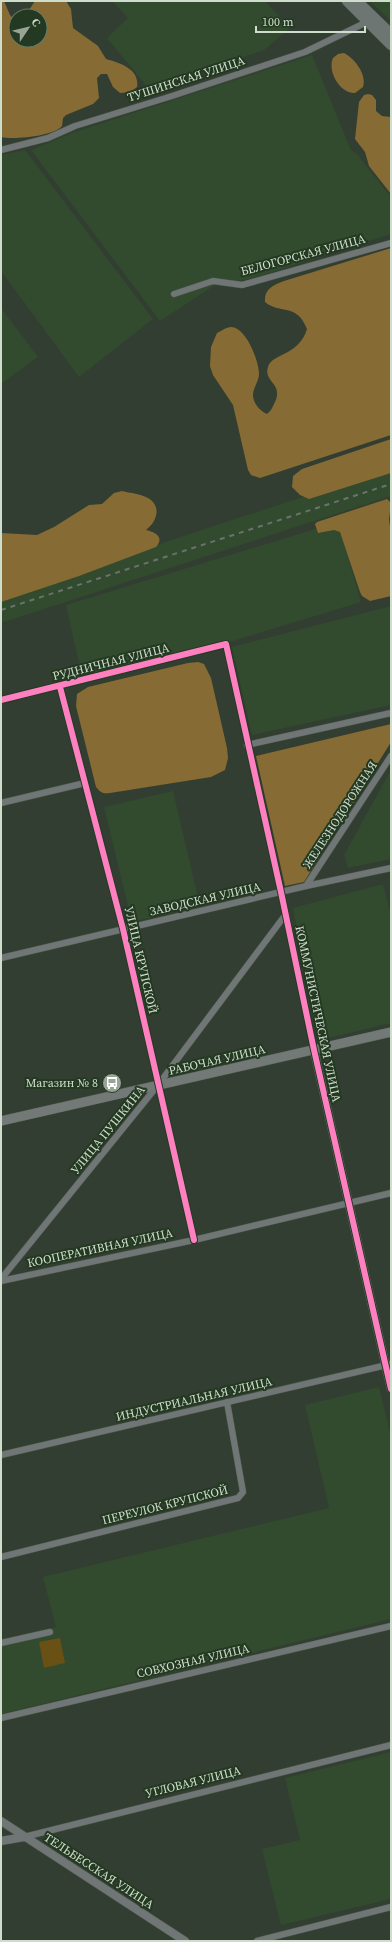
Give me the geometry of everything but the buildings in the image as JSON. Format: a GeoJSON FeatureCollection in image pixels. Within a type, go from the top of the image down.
{"type":"FeatureCollection","features":[{"type":"Feature","properties":{"kind":"main road"},"geometry":{"type":"LineString","coordinates":[[347,1],[391,34]]}},
{"type":"Feature","properties":{"kind":"main road"},"geometry":{"type":"LineString","coordinates":[[357,1],[391,45]]}},
{"type":"Feature","properties":{"kind":"main road","name":"РАБОЧАЯ УЛИЦА"},"geometry":{"type":"LineString","coordinates":[[1,1121],[391,1032]]}},
{"type":"Feature","properties":{"kind":"street","name":"ТУШИНСКАЯ УЛИЦА"},"geometry":{"type":"LineString","coordinates":[[1,150],[61,134],[75,126],[172,96],[304,52],[371,20]]}},
{"type":"Feature","properties":{"kind":"street","name":"БЕЛОГОРСКАЯ УЛИЦА"},"geometry":{"type":"LineString","coordinates":[[174,294],[213,280],[242,284],[391,243]]}},
{"type":"Feature","properties":{"kind":"street","name":"РУДНИЧНАЯ УЛИЦА"},"geometry":{"type":"LineString","coordinates":[[1,700],[60,687],[226,644]]}},
{"type":"Feature","properties":{"kind":"street","name":"КОММУНИСТИЧЕСКАЯ УЛИЦА"},"geometry":{"type":"LineString","coordinates":[[226,644],[348,1203],[388,1365],[391,1389]]}},
{"type":"Feature","properties":{"kind":"street","name":"УЛИЦА КРУПСКОЙ"},"geometry":{"type":"LineString","coordinates":[[60,687],[123,929],[194,1240]]}},
{"type":"Feature","properties":{"kind":"street"},"geometry":{"type":"LineString","coordinates":[[248,745],[391,713]]}},
{"type":"Feature","properties":{"kind":"street","name":"ЖЕЛЕЗНОДОРОЖНАЯ"},"geometry":{"type":"LineString","coordinates":[[306,886],[391,756]]}},
{"type":"Feature","properties":{"kind":"street"},"geometry":{"type":"LineString","coordinates":[[1,802],[85,784]]}},
{"type":"Feature","properties":{"kind":"street","name":"ЗАВОДСКАЯ УЛИЦА"},"geometry":{"type":"LineString","coordinates":[[1,958],[306,886],[391,868]]}},
{"type":"Feature","properties":{"kind":"street","name":"УЛИЦА ПУШКИНА"},"geometry":{"type":"LineString","coordinates":[[1,1280],[158,1086],[286,914]]}},
{"type":"Feature","properties":{"kind":"street","name":"КООПЕРАТИВНАЯ УЛИЦА"},"geometry":{"type":"LineString","coordinates":[[1,1280],[194,1240],[391,1193]]}},
{"type":"Feature","properties":{"kind":"street","name":"ИНДУСТРИАЛЬНАЯ УЛИЦА"},"geometry":{"type":"LineString","coordinates":[[1,1455],[388,1365]]}},
{"type":"Feature","properties":{"kind":"street","name":"ПЕРЕУЛОК КРУПСКОЙ"},"geometry":{"type":"LineString","coordinates":[[1,1556],[238,1498],[243,1492],[227,1402]]}},
{"type":"Feature","properties":{"kind":"street","name":"СОВХОЗНАЯ УЛИЦА"},"geometry":{"type":"LineString","coordinates":[[1,1718],[391,1626]]}},
{"type":"Feature","properties":{"kind":"street"},"geometry":{"type":"LineString","coordinates":[[1,1643],[50,1632]]}},
{"type":"Feature","properties":{"kind":"street","name":"УГЛОВАЯ УЛИЦА"},"geometry":{"type":"LineString","coordinates":[[1,1841],[24,1837],[391,1745]]}},
{"type":"Feature","properties":{"kind":"street","name":"ТЕЛЬБЕССКАЯ УЛИЦА"},"geometry":{"type":"LineString","coordinates":[[1,1821],[185,1941]]}},
{"type":"Feature","properties":{"kind":"street"},"geometry":{"type":"LineString","coordinates":[[257,1941],[391,1907]]}},
{"type":"Feature","properties":{"kind":"shaded area"},"geometry":{"type":"Polygon","coordinates":[[[1,1],[4,1],[8,10],[8,48],[48,48],[48,8],[30,8],[35,1],[66,1],[71,9],[73,28],[98,46],[106,59],[123,65],[132,71],[137,81],[137,87],[131,92],[120,93],[113,87],[107,74],[101,74],[97,78],[99,98],[93,104],[66,115],[63,118],[62,126],[58,129],[43,135],[15,138],[1,137],[1,1]]]}},
{"type":"Feature","properties":{"kind":"shaded area"},"geometry":{"type":"Polygon","coordinates":[[[112,1],[265,1],[290,28],[264,50],[150,90],[107,38],[128,18],[112,1]]]}},
{"type":"Feature","properties":{"kind":"shaded area"},"geometry":{"type":"Polygon","coordinates":[[[370,1],[391,1],[391,21],[370,1]]]}},
{"type":"Feature","properties":{"kind":"shaded area"},"geometry":{"type":"Polygon","coordinates":[[[344,53],[356,63],[362,72],[364,82],[363,87],[355,93],[344,90],[333,75],[333,58],[338,54],[344,53]]]}},
{"type":"Feature","properties":{"kind":"shaded area"},"geometry":{"type":"Polygon","coordinates":[[[312,55],[351,150],[357,154],[391,197],[391,234],[250,279],[215,285],[160,321],[31,150],[72,133],[312,55]]]}},
{"type":"Feature","properties":{"kind":"shaded area"},"geometry":{"type":"Polygon","coordinates":[[[364,95],[372,95],[376,100],[376,111],[382,116],[391,117],[391,194],[369,166],[365,152],[355,139],[359,102],[364,95]]]}},
{"type":"Feature","properties":{"kind":"shaded area"},"geometry":{"type":"Polygon","coordinates":[[[25,150],[153,319],[79,377],[1,271],[1,155],[25,150]]]}},
{"type":"Feature","properties":{"kind":"shaded area"},"geometry":{"type":"Polygon","coordinates":[[[391,248],[391,435],[260,478],[251,475],[248,470],[233,405],[213,375],[210,366],[211,347],[217,333],[226,328],[237,328],[251,346],[257,361],[259,374],[253,392],[253,398],[257,406],[267,414],[277,397],[276,387],[268,377],[267,372],[270,362],[298,344],[303,338],[307,329],[298,315],[288,310],[271,306],[265,302],[266,294],[270,288],[284,281],[391,248]]]}},
{"type":"Feature","properties":{"kind":"shaded area"},"geometry":{"type":"Polygon","coordinates":[[[1,308],[38,357],[1,384],[1,308]]]}},
{"type":"Feature","properties":{"kind":"shaded area"},"geometry":{"type":"Polygon","coordinates":[[[391,439],[391,473],[309,499],[300,495],[292,487],[293,476],[302,469],[391,439]]]}},
{"type":"Feature","properties":{"kind":"shaded area"},"geometry":{"type":"Polygon","coordinates":[[[391,468],[391,496],[1,623],[1,596],[391,468]]]}},
{"type":"Feature","properties":{"kind":"shaded area"},"geometry":{"type":"Polygon","coordinates":[[[122,491],[148,498],[155,505],[155,518],[150,527],[146,530],[153,532],[158,536],[160,540],[156,547],[79,576],[1,602],[1,533],[37,535],[54,527],[89,505],[102,504],[114,493],[122,491]]]}},
{"type":"Feature","properties":{"kind":"shaded area"},"geometry":{"type":"Polygon","coordinates":[[[387,499],[391,503],[389,520],[391,533],[391,596],[370,601],[362,596],[360,592],[340,532],[334,530],[318,533],[315,524],[317,522],[387,499]]]}},
{"type":"Feature","properties":{"kind":"shaded area"},"geometry":{"type":"Polygon","coordinates":[[[338,522],[361,602],[233,641],[82,677],[66,605],[338,522]]]}},
{"type":"Feature","properties":{"kind":"shaded area"},"geometry":{"type":"Polygon","coordinates":[[[391,606],[391,705],[252,735],[232,647],[391,606]]]}},
{"type":"Feature","properties":{"kind":"shaded area"},"geometry":{"type":"Polygon","coordinates":[[[198,662],[204,664],[211,678],[227,748],[228,758],[225,770],[211,777],[110,793],[101,792],[96,787],[76,706],[77,694],[88,687],[188,663],[198,662]]]}},
{"type":"Feature","properties":{"kind":"shaded area"},"geometry":{"type":"Polygon","coordinates":[[[391,724],[391,742],[304,882],[285,886],[256,756],[391,724]]]}},
{"type":"Feature","properties":{"kind":"shaded area"},"geometry":{"type":"Polygon","coordinates":[[[391,770],[391,859],[348,868],[344,855],[391,770]]]}},
{"type":"Feature","properties":{"kind":"shaded area"},"geometry":{"type":"Polygon","coordinates":[[[173,791],[200,906],[132,922],[104,807],[173,791]]]}},
{"type":"Feature","properties":{"kind":"shaded area"},"geometry":{"type":"Polygon","coordinates":[[[383,884],[391,916],[391,1023],[320,1040],[293,908],[383,884]]]}},
{"type":"Feature","properties":{"kind":"shaded area"},"geometry":{"type":"Polygon","coordinates":[[[379,1387],[391,1437],[391,1619],[1,1714],[1,1640],[56,1627],[43,1577],[329,1508],[305,1405],[379,1387]]]}},
{"type":"Feature","properties":{"kind":"shaded area"},"geometry":{"type":"Polygon","coordinates":[[[60,1638],[65,1663],[44,1668],[39,1642],[60,1638]]]}},
{"type":"Feature","properties":{"kind":"shaded area"},"geometry":{"type":"Polygon","coordinates":[[[391,1752],[391,1899],[281,1925],[262,1849],[300,1840],[285,1778],[391,1752]]]}},
{"type":"Feature","properties":{"kind":"railway"},"geometry":{"type":"LineString","coordinates":[[1,610],[391,484]]}},
{"type":"Feature","properties":{"kind":"cycle path"},"geometry":{"type":"LineString","coordinates":[[1,700],[226,644],[281,892],[314,1050],[391,1389]]}},
{"type":"Feature","properties":{"kind":"cycle path"},"geometry":{"type":"LineString","coordinates":[[60,687],[123,929],[194,1240]]}},
{"type":"Feature","properties":{"kind":"place","name":"Магазин № 8"},"geometry":{"type":"Point","coordinates":[112,1083]}}]}
